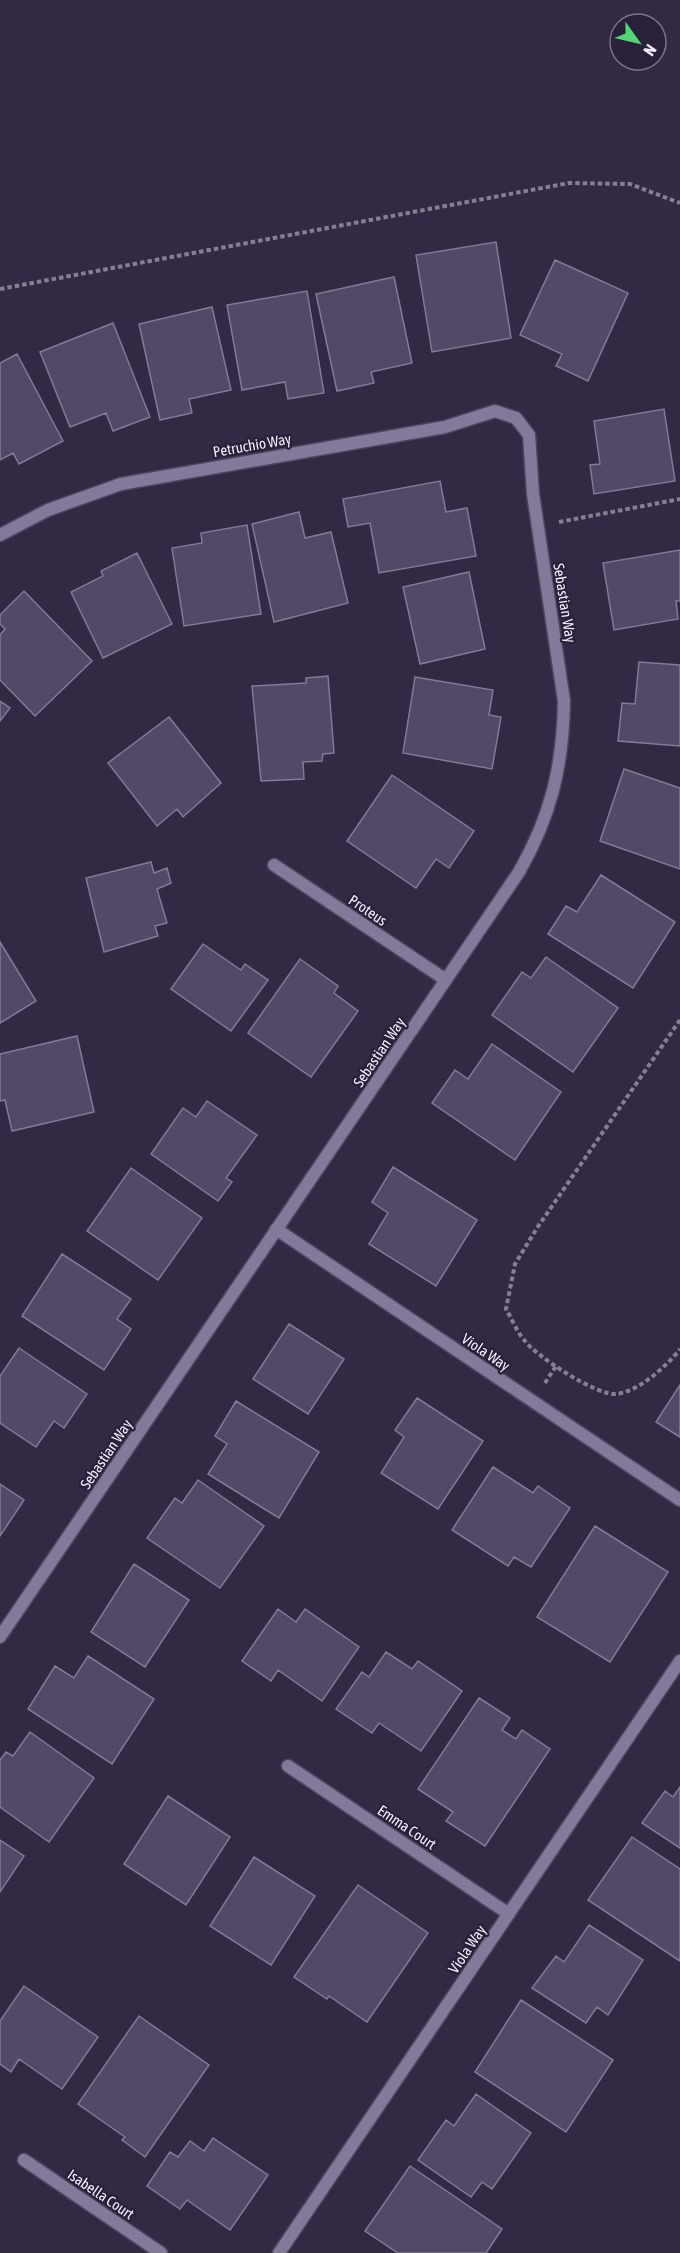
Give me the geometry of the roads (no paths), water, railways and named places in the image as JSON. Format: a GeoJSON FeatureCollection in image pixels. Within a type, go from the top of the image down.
{"type":"FeatureCollection","features":[{"type":"Feature","properties":{"kind":"street","name":"Petruchio Way"},"geometry":{"type":"LineString","coordinates":[[0,535],[48,510],[122,484],[445,427],[495,411],[516,418]]}},
{"type":"Feature","properties":{"kind":"street","name":"Sebastian Way"},"geometry":{"type":"LineString","coordinates":[[0,1637],[519,872],[536,841],[548,811],[558,774],[564,735],[564,701],[533,494],[529,435],[516,418]]}},
{"type":"Feature","properties":{"kind":"street","name":"Proteus"},"geometry":{"type":"LineString","coordinates":[[274,865],[446,980]]}},
{"type":"Feature","properties":{"kind":"street","name":"Viola Way"},"geometry":{"type":"LineString","coordinates":[[276,1229],[680,1500]]}},
{"type":"Feature","properties":{"kind":"street","name":"Viola Way"},"geometry":{"type":"LineString","coordinates":[[279,2253],[680,1661]]}},
{"type":"Feature","properties":{"kind":"street","name":"Emma Court"},"geometry":{"type":"LineString","coordinates":[[288,1766],[509,1914]]}},
{"type":"Feature","properties":{"kind":"street","name":"Isabella Court"},"geometry":{"type":"LineString","coordinates":[[24,2160],[161,2253]]}}]}
